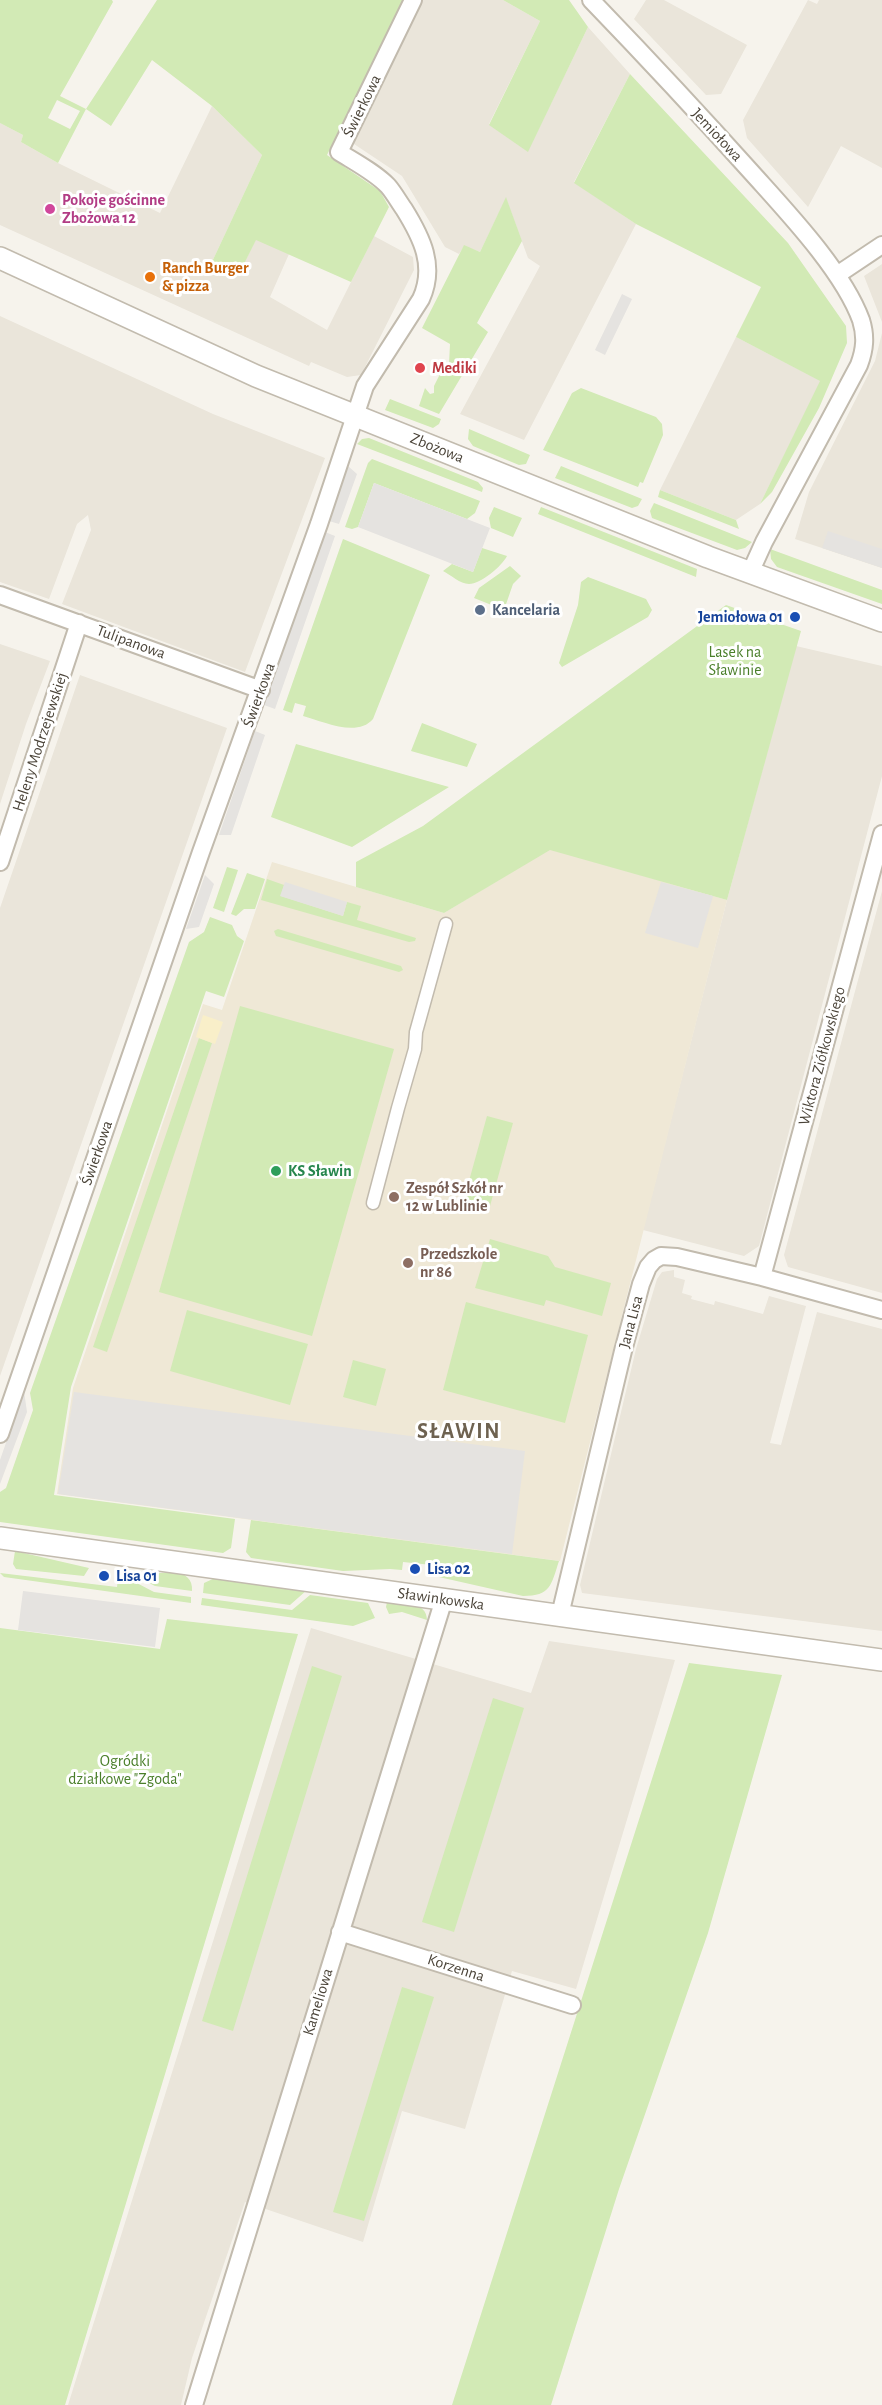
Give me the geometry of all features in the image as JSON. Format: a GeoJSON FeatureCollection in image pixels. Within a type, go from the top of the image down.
{"type":"FeatureCollection","features":[{"type":"Feature","properties":{"kind":"street","name":"Świerkowa"},"geometry":{"type":"LineString","coordinates":[[0,1434],[365,386],[421,299],[427,285],[428,272],[418,231],[397,199],[387,185],[339,152],[413,0]]}},
{"type":"Feature","properties":{"kind":"street","name":"Jemiołowa"},"geometry":{"type":"LineString","coordinates":[[591,0],[793,218],[837,275],[860,319],[865,344],[863,355],[826,429],[764,542],[750,573]]}},
{"type":"Feature","properties":{"kind":"street"},"geometry":{"type":"LineString","coordinates":[[837,275],[882,245]]}},
{"type":"Feature","properties":{"kind":"street","name":"Zbożowa"},"geometry":{"type":"LineString","coordinates":[[0,258],[224,363],[750,573],[882,621]]}},
{"type":"Feature","properties":{"kind":"street","name":"Tulipanowa"},"geometry":{"type":"LineString","coordinates":[[0,595],[261,690]]}},
{"type":"Feature","properties":{"kind":"street","name":"Heleny Modrzejewskiej"},"geometry":{"type":"LineString","coordinates":[[0,862],[79,623]]}},
{"type":"Feature","properties":{"kind":"street","name":"Wiktora Ziółkowskiego"},"geometry":{"type":"LineString","coordinates":[[762,1277],[882,834]]}},
{"type":"Feature","properties":{"kind":"street"},"geometry":{"type":"LineString","coordinates":[[374,1203],[415,1049],[416,1032],[446,924]]}},
{"type":"Feature","properties":{"kind":"street","name":"Jana Lisa"},"geometry":{"type":"LineString","coordinates":[[560,1615],[620,1363],[641,1284],[648,1267],[654,1260],[661,1256],[677,1257],[762,1277],[882,1310]]}},
{"type":"Feature","properties":{"kind":"street","name":"Sławinkowska"},"geometry":{"type":"LineString","coordinates":[[0,1538],[882,1660]]}},
{"type":"Feature","properties":{"kind":"street","name":"Kameliowa"},"geometry":{"type":"LineString","coordinates":[[194,2405],[444,1599]]}},
{"type":"Feature","properties":{"kind":"street","name":"Korzenna"},"geometry":{"type":"LineString","coordinates":[[340,1932],[572,2005]]}},
{"type":"Feature","properties":{"kind":"shaded area"},"geometry":{"type":"Polygon","coordinates":[[[421,0],[503,0],[540,21],[489,124],[528,151],[588,27],[630,74],[574,182],[636,224],[524,440],[460,414],[540,266],[528,258],[506,198],[480,252],[464,246],[459,254],[445,247],[402,176],[351,142],[421,0]]]}},
{"type":"Feature","properties":{"kind":"shaded area"},"geometry":{"type":"Polygon","coordinates":[[[646,0],[664,0],[747,45],[721,94],[706,95],[634,19],[646,0]]]}},
{"type":"Feature","properties":{"kind":"shaded area"},"geometry":{"type":"Polygon","coordinates":[[[808,0],[817,4],[819,0],[882,0],[882,168],[841,146],[808,207],[747,138],[743,120],[808,0]]]}},
{"type":"Feature","properties":{"kind":"shaded area"},"geometry":{"type":"Polygon","coordinates":[[[212,106],[262,155],[211,264],[238,276],[256,239],[289,254],[270,297],[327,330],[374,236],[413,257],[414,270],[361,375],[347,377],[311,362],[309,366],[0,225],[0,123],[23,135],[21,142],[58,163],[160,213],[212,106]]]}},
{"type":"Feature","properties":{"kind":"shaded area"},"geometry":{"type":"Polygon","coordinates":[[[882,264],[882,322],[864,276],[882,264]]]}},
{"type":"Feature","properties":{"kind":"shaded area"},"geometry":{"type":"Polygon","coordinates":[[[622,294],[632,299],[605,355],[595,350],[622,294]]]}},
{"type":"Feature","properties":{"kind":"shaded area"},"geometry":{"type":"Polygon","coordinates":[[[0,316],[213,414],[325,458],[245,672],[62,604],[91,530],[88,515],[77,524],[49,599],[0,582],[0,316]]]}},
{"type":"Feature","properties":{"kind":"shaded area"},"geometry":{"type":"Polygon","coordinates":[[[882,333],[882,568],[795,539],[809,492],[875,361],[882,333]]]}},
{"type":"Feature","properties":{"kind":"shaded area"},"geometry":{"type":"Polygon","coordinates":[[[736,337],[821,381],[760,504],[736,520],[660,490],[736,337]]]}},
{"type":"Feature","properties":{"kind":"shaded area"},"geometry":{"type":"Polygon","coordinates":[[[348,466],[357,474],[339,524],[329,521],[348,466]]]}},
{"type":"Feature","properties":{"kind":"shaded area"},"geometry":{"type":"Polygon","coordinates":[[[374,483],[490,528],[473,572],[358,527],[374,483]]]}},
{"type":"Feature","properties":{"kind":"shaded area"},"geometry":{"type":"Polygon","coordinates":[[[828,531],[882,549],[882,568],[822,548],[828,531]]]}},
{"type":"Feature","properties":{"kind":"shaded area"},"geometry":{"type":"Polygon","coordinates":[[[325,532],[335,536],[275,709],[264,705],[325,532]]]}},
{"type":"Feature","properties":{"kind":"shaded area"},"geometry":{"type":"Polygon","coordinates":[[[0,644],[50,661],[26,724],[0,804],[0,644]]]}},
{"type":"Feature","properties":{"kind":"shaded area"},"geometry":{"type":"Polygon","coordinates":[[[796,646],[882,666],[882,776],[759,1246],[744,1256],[643,1230],[727,900],[796,646]]]}},
{"type":"Feature","properties":{"kind":"shaded area"},"geometry":{"type":"Polygon","coordinates":[[[80,675],[227,728],[0,1376],[0,908],[80,675]]]}},
{"type":"Feature","properties":{"kind":"shaded area"},"geometry":{"type":"Polygon","coordinates":[[[255,731],[265,735],[231,835],[219,835],[255,731]]]}},
{"type":"Feature","properties":{"kind":"shaded area","name":"Zespół Szkół nr 12 w Lublinie"},"geometry":{"type":"Polygon","coordinates":[[[550,849],[727,900],[560,1561],[57,1494],[73,1388],[203,1004],[222,1010],[272,862],[444,913],[550,849]]]}},
{"type":"Feature","properties":{"kind":"shaded area"},"geometry":{"type":"Polygon","coordinates":[[[205,875],[214,884],[199,927],[186,929],[205,875]]]}},
{"type":"Feature","properties":{"kind":"shaded area"},"geometry":{"type":"Polygon","coordinates":[[[285,882],[347,902],[343,916],[280,896],[285,882]]]}},
{"type":"Feature","properties":{"kind":"shaded area"},"geometry":{"type":"Polygon","coordinates":[[[661,882],[713,896],[698,948],[645,933],[661,882]]]}},
{"type":"Feature","properties":{"kind":"shaded area"},"geometry":{"type":"Polygon","coordinates":[[[882,891],[882,1293],[788,1267],[784,1255],[882,891]]]}},
{"type":"Feature","properties":{"kind":"shaded area"},"geometry":{"type":"Polygon","coordinates":[[[674,1270],[674,1277],[685,1280],[682,1293],[692,1296],[691,1299],[714,1305],[715,1301],[763,1314],[769,1296],[806,1306],[770,1443],[781,1445],[817,1312],[882,1329],[882,1631],[582,1593],[580,1585],[636,1349],[657,1279],[662,1272],[674,1270]]]}},
{"type":"Feature","properties":{"kind":"shaded area"},"geometry":{"type":"Polygon","coordinates":[[[24,1391],[27,1412],[0,1484],[0,1460],[24,1391]]]}},
{"type":"Feature","properties":{"kind":"shaded area"},"geometry":{"type":"Polygon","coordinates":[[[74,1392],[525,1451],[512,1554],[58,1494],[74,1392]]]}},
{"type":"Feature","properties":{"kind":"shaded area"},"geometry":{"type":"Polygon","coordinates":[[[23,1591],[160,1608],[155,1647],[18,1630],[23,1591]]]}},
{"type":"Feature","properties":{"kind":"shaded area"},"geometry":{"type":"Polygon","coordinates":[[[311,1628],[531,1693],[549,1641],[675,1660],[576,1989],[512,1971],[465,2129],[402,2111],[363,2242],[245,2202],[192,2358],[181,2405],[68,2405],[311,1628]]]}},
{"type":"Feature","properties":{"kind":"green space"},"geometry":{"type":"Polygon","coordinates":[[[0,0],[112,0],[113,2],[60,96],[86,109],[58,163],[21,142],[23,135],[0,123],[0,0]],[[57,100],[48,118],[70,129],[80,111],[57,100]]]}},
{"type":"Feature","properties":{"kind":"green space"},"geometry":{"type":"Polygon","coordinates":[[[157,0],[403,0],[327,155],[380,191],[389,207],[351,282],[256,240],[238,276],[211,264],[262,155],[212,106],[152,60],[111,126],[86,109],[157,0]]]}},
{"type":"Feature","properties":{"kind":"green space"},"geometry":{"type":"Polygon","coordinates":[[[503,0],[569,0],[588,27],[528,152],[489,125],[540,21],[503,0]]]}},
{"type":"Feature","properties":{"kind":"green space"},"geometry":{"type":"Polygon","coordinates":[[[630,74],[788,243],[846,326],[847,343],[819,408],[772,492],[760,504],[820,381],[736,337],[761,287],[636,224],[574,183],[630,74]]]}},
{"type":"Feature","properties":{"kind":"green space"},"geometry":{"type":"Polygon","coordinates":[[[506,197],[522,241],[477,323],[488,332],[439,414],[419,406],[425,388],[430,394],[434,393],[434,386],[444,366],[449,364],[450,344],[422,328],[464,245],[480,252],[506,197]]]}},
{"type":"Feature","properties":{"kind":"green space"},"geometry":{"type":"Polygon","coordinates":[[[581,388],[656,417],[662,424],[663,435],[643,483],[640,482],[638,487],[543,450],[572,393],[581,388]]]}},
{"type":"Feature","properties":{"kind":"green space"},"geometry":{"type":"Polygon","coordinates":[[[390,399],[441,419],[439,424],[433,428],[385,410],[390,399]]]}},
{"type":"Feature","properties":{"kind":"green space"},"geometry":{"type":"Polygon","coordinates":[[[469,429],[530,455],[526,464],[519,465],[473,446],[468,439],[469,429]]]}},
{"type":"Feature","properties":{"kind":"green space"},"geometry":{"type":"Polygon","coordinates":[[[369,438],[478,482],[483,488],[482,492],[357,444],[362,439],[369,438]]]}},
{"type":"Feature","properties":{"kind":"green space"},"geometry":{"type":"Polygon","coordinates":[[[372,459],[480,501],[475,513],[467,519],[374,483],[358,527],[352,529],[345,527],[368,463],[372,459]]]}},
{"type":"Feature","properties":{"kind":"green space"},"geometry":{"type":"Polygon","coordinates":[[[561,466],[642,499],[638,506],[632,508],[555,478],[561,466]]]}},
{"type":"Feature","properties":{"kind":"green space"},"geometry":{"type":"Polygon","coordinates":[[[660,490],[736,520],[739,529],[658,497],[660,490]]]}},
{"type":"Feature","properties":{"kind":"green space"},"geometry":{"type":"Polygon","coordinates":[[[654,503],[752,542],[745,548],[737,550],[652,518],[650,511],[654,503]]]}},
{"type":"Feature","properties":{"kind":"green space"},"geometry":{"type":"Polygon","coordinates":[[[494,507],[522,518],[513,537],[491,528],[489,518],[494,507]]]}},
{"type":"Feature","properties":{"kind":"green space"},"geometry":{"type":"Polygon","coordinates":[[[541,507],[697,569],[696,577],[538,514],[541,507]]]}},
{"type":"Feature","properties":{"kind":"green space"},"geometry":{"type":"Polygon","coordinates":[[[343,539],[430,575],[373,719],[366,725],[349,728],[303,716],[306,706],[295,703],[292,713],[283,710],[343,539]]]}},
{"type":"Feature","properties":{"kind":"green space"},"geometry":{"type":"Polygon","coordinates":[[[482,548],[507,556],[485,578],[466,584],[443,571],[452,564],[473,572],[482,548]]]}},
{"type":"Feature","properties":{"kind":"green space"},"geometry":{"type":"Polygon","coordinates":[[[770,549],[882,590],[882,604],[777,567],[771,559],[770,549]]]}},
{"type":"Feature","properties":{"kind":"green space"},"geometry":{"type":"Polygon","coordinates":[[[510,566],[521,576],[513,584],[504,610],[474,598],[479,588],[510,566]]]}},
{"type":"Feature","properties":{"kind":"green space"},"geometry":{"type":"Polygon","coordinates":[[[588,577],[646,599],[652,610],[648,617],[562,667],[559,663],[578,605],[581,582],[588,577]]]}},
{"type":"Feature","properties":{"kind":"green space","name":"Lasek na Sławinie"},"geometry":{"type":"Polygon","coordinates":[[[726,605],[801,631],[727,900],[550,850],[444,913],[356,887],[356,862],[423,826],[726,605]]]}},
{"type":"Feature","properties":{"kind":"green space"},"geometry":{"type":"Polygon","coordinates":[[[422,723],[477,744],[467,767],[411,751],[422,723]]]}},
{"type":"Feature","properties":{"kind":"green space"},"geometry":{"type":"Polygon","coordinates":[[[296,744],[449,787],[352,847],[271,817],[296,744]]]}},
{"type":"Feature","properties":{"kind":"green space"},"geometry":{"type":"Polygon","coordinates":[[[227,867],[238,870],[224,912],[213,908],[227,867]]]}},
{"type":"Feature","properties":{"kind":"green space"},"geometry":{"type":"Polygon","coordinates":[[[247,873],[265,879],[255,909],[244,909],[236,916],[231,914],[247,873]]]}},
{"type":"Feature","properties":{"kind":"green space"},"geometry":{"type":"Polygon","coordinates":[[[267,879],[284,885],[281,896],[343,916],[347,902],[361,906],[357,920],[416,938],[415,941],[409,942],[261,900],[267,879]]]}},
{"type":"Feature","properties":{"kind":"green space"},"geometry":{"type":"Polygon","coordinates":[[[210,917],[232,925],[237,936],[244,941],[224,997],[206,991],[71,1387],[54,1495],[235,1519],[231,1548],[223,1553],[0,1522],[0,1492],[6,1488],[33,1410],[30,1393],[189,942],[204,932],[210,917]]]}},
{"type":"Feature","properties":{"kind":"green space"},"geometry":{"type":"Polygon","coordinates":[[[278,929],[401,966],[403,970],[399,972],[276,936],[274,931],[278,929]]]}},
{"type":"Feature","properties":{"kind":"green space","name":"KS Sławin"},"geometry":{"type":"Polygon","coordinates":[[[240,1006],[394,1049],[312,1336],[159,1292],[240,1006]]]}},
{"type":"Feature","properties":{"kind":"green space"},"geometry":{"type":"Polygon","coordinates":[[[199,1038],[212,1043],[107,1352],[93,1347],[199,1038]]]}},
{"type":"Feature","properties":{"kind":"green space"},"geometry":{"type":"Polygon","coordinates":[[[487,1116],[513,1123],[490,1206],[464,1199],[487,1116]]]}},
{"type":"Feature","properties":{"kind":"green space"},"geometry":{"type":"Polygon","coordinates":[[[490,1239],[548,1256],[555,1267],[611,1283],[602,1316],[546,1300],[544,1306],[475,1288],[490,1239]]]}},
{"type":"Feature","properties":{"kind":"green space"},"geometry":{"type":"Polygon","coordinates":[[[466,1302],[588,1335],[565,1423],[443,1390],[466,1302]]]}},
{"type":"Feature","properties":{"kind":"green space"},"geometry":{"type":"Polygon","coordinates":[[[187,1310],[308,1344],[290,1405],[170,1371],[187,1310]]]}},
{"type":"Feature","properties":{"kind":"green space"},"geometry":{"type":"Polygon","coordinates":[[[353,1360],[386,1369],[376,1406],[343,1397],[353,1360]]]}},
{"type":"Feature","properties":{"kind":"green space"},"geometry":{"type":"Polygon","coordinates":[[[251,1520],[559,1561],[554,1577],[545,1591],[523,1596],[430,1575],[432,1565],[403,1562],[402,1570],[343,1571],[251,1558],[246,1552],[251,1520]]]}},
{"type":"Feature","properties":{"kind":"green space"},"geometry":{"type":"Polygon","coordinates":[[[15,1551],[89,1568],[84,1576],[16,1569],[13,1564],[15,1551]]]}},
{"type":"Feature","properties":{"kind":"green space"},"geometry":{"type":"Polygon","coordinates":[[[174,1572],[188,1577],[192,1591],[155,1586],[133,1575],[174,1572]]]}},
{"type":"Feature","properties":{"kind":"green space"},"geometry":{"type":"Polygon","coordinates":[[[0,1573],[117,1587],[118,1578],[131,1580],[154,1592],[191,1597],[191,1603],[4,1577],[0,1573]]]}},
{"type":"Feature","properties":{"kind":"green space"},"geometry":{"type":"Polygon","coordinates":[[[215,1578],[307,1590],[290,1605],[203,1593],[204,1583],[215,1578]]]}},
{"type":"Feature","properties":{"kind":"green space"},"geometry":{"type":"Polygon","coordinates":[[[310,1595],[368,1603],[375,1618],[353,1626],[201,1605],[202,1598],[292,1610],[310,1595]]]}},
{"type":"Feature","properties":{"kind":"green space"},"geometry":{"type":"Polygon","coordinates":[[[387,1602],[418,1606],[423,1609],[427,1620],[402,1612],[389,1614],[386,1607],[387,1602]]]}},
{"type":"Feature","properties":{"kind":"green space","name":"Ogródki działkowe \"Zgoda\""},"geometry":{"type":"Polygon","coordinates":[[[167,1619],[298,1634],[65,2405],[0,2405],[0,1628],[160,1649],[167,1619]]]}},
{"type":"Feature","properties":{"kind":"green space"},"geometry":{"type":"Polygon","coordinates":[[[689,1663],[782,1675],[708,1933],[619,2189],[551,2405],[452,2405],[689,1663]]]}},
{"type":"Feature","properties":{"kind":"green space"},"geometry":{"type":"Polygon","coordinates":[[[312,1666],[342,1676],[233,2031],[202,2021],[312,1666]]]}},
{"type":"Feature","properties":{"kind":"green space"},"geometry":{"type":"Polygon","coordinates":[[[493,1698],[524,1708],[454,1932],[422,1922],[493,1698]]]}},
{"type":"Feature","properties":{"kind":"green space"},"geometry":{"type":"Polygon","coordinates":[[[402,1987],[434,1997],[364,2221],[333,2212],[402,1987]]]}},
{"type":"Feature","properties":{"kind":"sand"},"geometry":{"type":"Polygon","coordinates":[[[203,1015],[223,1022],[215,1044],[196,1037],[203,1015]]]}},
{"type":"Feature","properties":{"kind":"place","name":"Pokoje gościnne Zbożowa 12"},"geometry":{"type":"Point","coordinates":[50,209]}},
{"type":"Feature","properties":{"kind":"place","name":"Ranch Burger & pizza"},"geometry":{"type":"Point","coordinates":[150,277]}},
{"type":"Feature","properties":{"kind":"place","name":"Mediki"},"geometry":{"type":"Point","coordinates":[420,368]}},
{"type":"Feature","properties":{"kind":"place","name":"Kancelaria"},"geometry":{"type":"Point","coordinates":[480,610]}},
{"type":"Feature","properties":{"kind":"place","name":"Jemiołowa 01"},"geometry":{"type":"Point","coordinates":[795,617]}},
{"type":"Feature","properties":{"kind":"place","name":"KS Sławin"},"geometry":{"type":"Point","coordinates":[276,1171]}},
{"type":"Feature","properties":{"kind":"place","name":"Zespół Szkół nr 12 w Lublinie"},"geometry":{"type":"Point","coordinates":[394,1197]}},
{"type":"Feature","properties":{"kind":"place","name":"Przedszkole nr 86"},"geometry":{"type":"Point","coordinates":[408,1263]}},
{"type":"Feature","properties":{"kind":"place","name":"Lisa 02"},"geometry":{"type":"Point","coordinates":[415,1569]}},
{"type":"Feature","properties":{"kind":"place","name":"Lisa 01"},"geometry":{"type":"Point","coordinates":[104,1576]}},
{"type":"Feature","properties":{"kind":"district","name":"SŁAWIN"},"geometry":{"type":"Point","coordinates":[459,1431]}}]}
